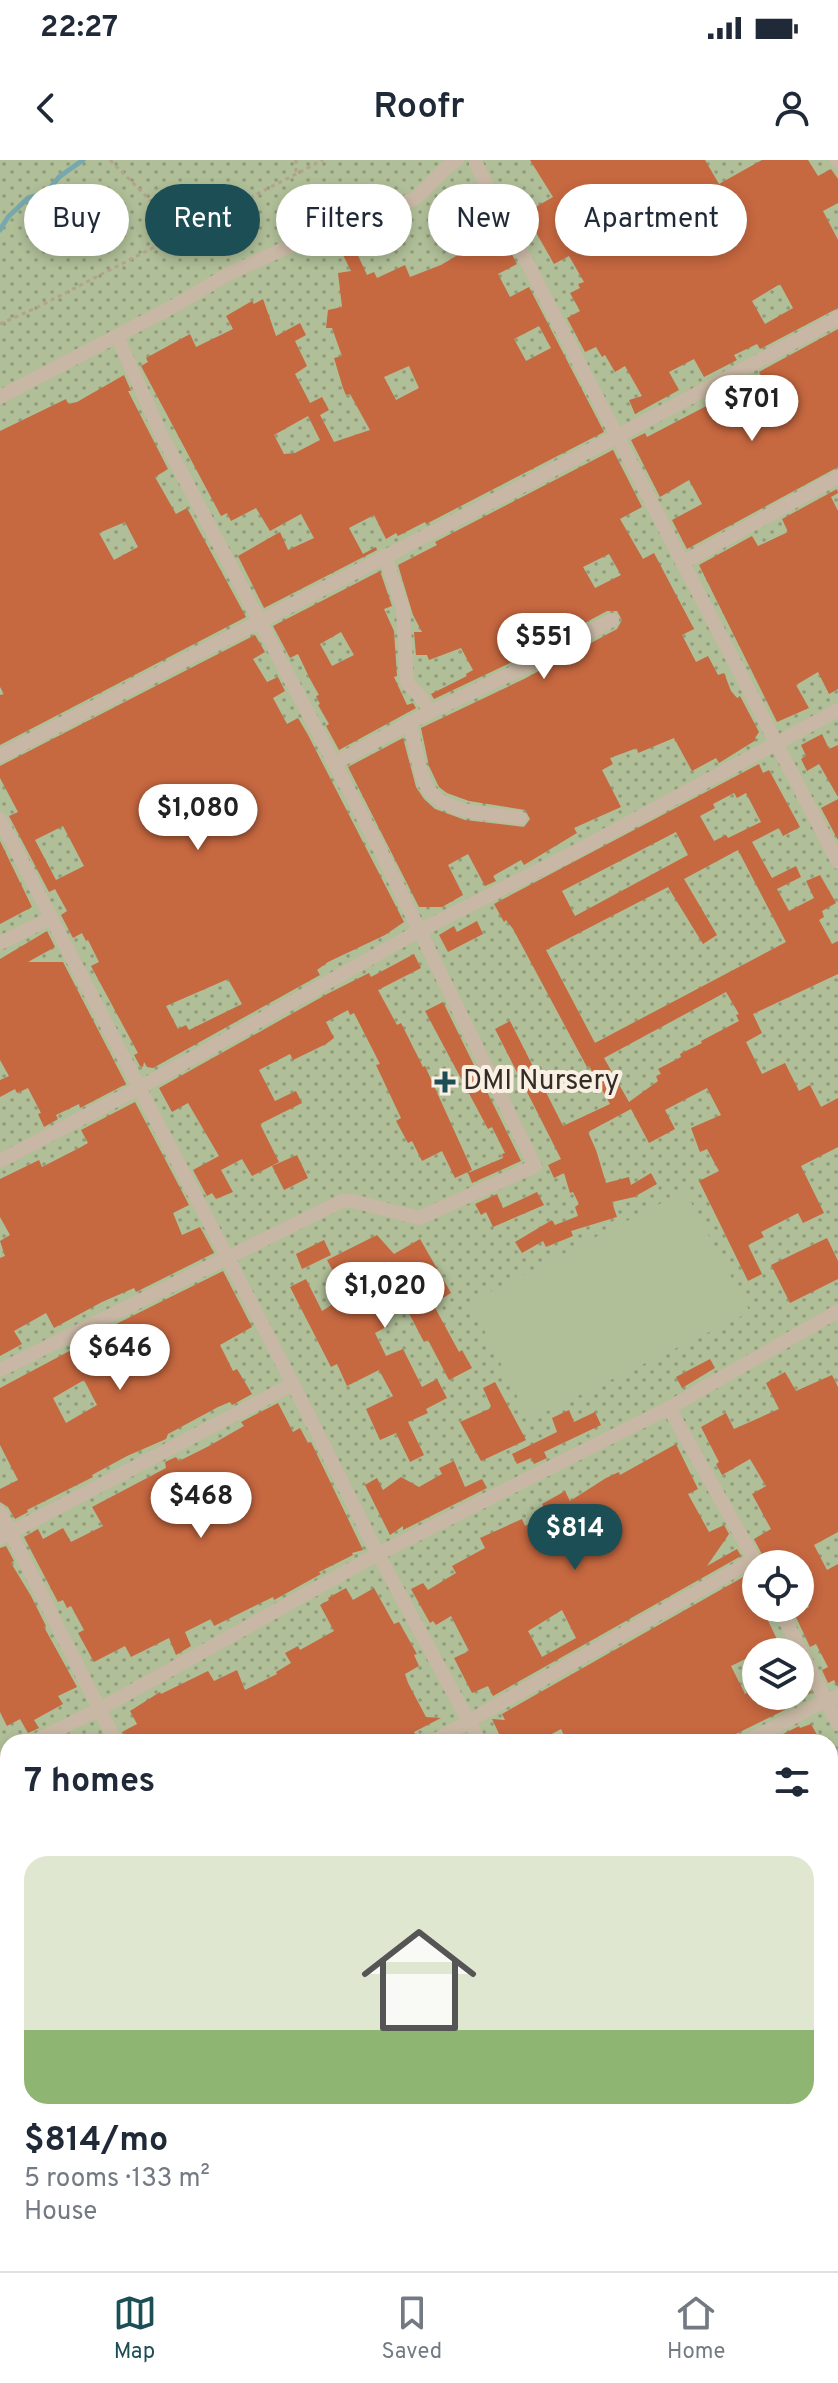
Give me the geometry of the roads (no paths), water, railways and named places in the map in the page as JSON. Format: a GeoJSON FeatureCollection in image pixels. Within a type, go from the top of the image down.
{"type":"FeatureCollection","features":[{"type":"Feature","properties":{"kind":"street"},"geometry":{"type":"LineString","coordinates":[[0,397],[230,273],[315,235],[414,199],[457,160]]}},
{"type":"Feature","properties":{"kind":"street"},"geometry":{"type":"LineString","coordinates":[[476,164],[838,862]]}},
{"type":"Feature","properties":{"kind":"street"},"geometry":{"type":"LineString","coordinates":[[0,756],[619,437],[838,318]]}},
{"type":"Feature","properties":{"kind":"street"},"geometry":{"type":"LineString","coordinates":[[0,1370],[342,1201],[419,1218],[535,1166],[335,763],[160,432],[117,336]]}},
{"type":"Feature","properties":{"kind":"street"},"geometry":{"type":"LineString","coordinates":[[682,563],[838,477]]}},
{"type":"Feature","properties":{"kind":"street"},"geometry":{"type":"LineString","coordinates":[[385,556],[403,609],[407,683],[430,712]]}},
{"type":"Feature","properties":{"kind":"street"},"geometry":{"type":"LineString","coordinates":[[335,763],[409,722],[519,670],[612,620]]}},
{"type":"Feature","properties":{"kind":"street"},"geometry":{"type":"LineString","coordinates":[[0,1161],[139,1088],[419,931],[571,854],[838,710]]}},
{"type":"Feature","properties":{"kind":"street"},"geometry":{"type":"LineString","coordinates":[[409,722],[425,785],[441,801],[454,807],[520,818]]}},
{"type":"Feature","properties":{"kind":"street"},"geometry":{"type":"LineString","coordinates":[[0,819],[378,1554],[476,1734]]}},
{"type":"Feature","properties":{"kind":"street"},"geometry":{"type":"LineString","coordinates":[[0,943],[51,918]]}},
{"type":"Feature","properties":{"kind":"street"},"geometry":{"type":"LineString","coordinates":[[49,1734],[378,1554],[669,1408],[838,1311]]}},
{"type":"Feature","properties":{"kind":"street"},"geometry":{"type":"LineString","coordinates":[[5,1535],[293,1384]]}},
{"type":"Feature","properties":{"kind":"street"},"geometry":{"type":"LineString","coordinates":[[669,1408],[749,1550]]}},
{"type":"Feature","properties":{"kind":"street"},"geometry":{"type":"LineString","coordinates":[[0,1512],[5,1535],[112,1734]]}},
{"type":"Feature","properties":{"kind":"street"},"geometry":{"type":"LineString","coordinates":[[445,1734],[742,1570]]}},
{"type":"Feature","properties":{"kind":"street"},"geometry":{"type":"LineString","coordinates":[[787,1622],[832,1698],[838,1724]]}},
{"type":"Feature","properties":{"kind":"street"},"geometry":{"type":"LineString","coordinates":[[762,1734],[832,1698]]}},
{"type":"Feature","properties":{"kind":"waterway"},"geometry":{"type":"LineString","coordinates":[[0,230],[8,217],[28,198],[46,193],[59,177],[83,160]]}},
{"type":"Feature","properties":{"kind":"place","name":"DMI Nursery"},"geometry":{"type":"Point","coordinates":[445,1082]}}]}
